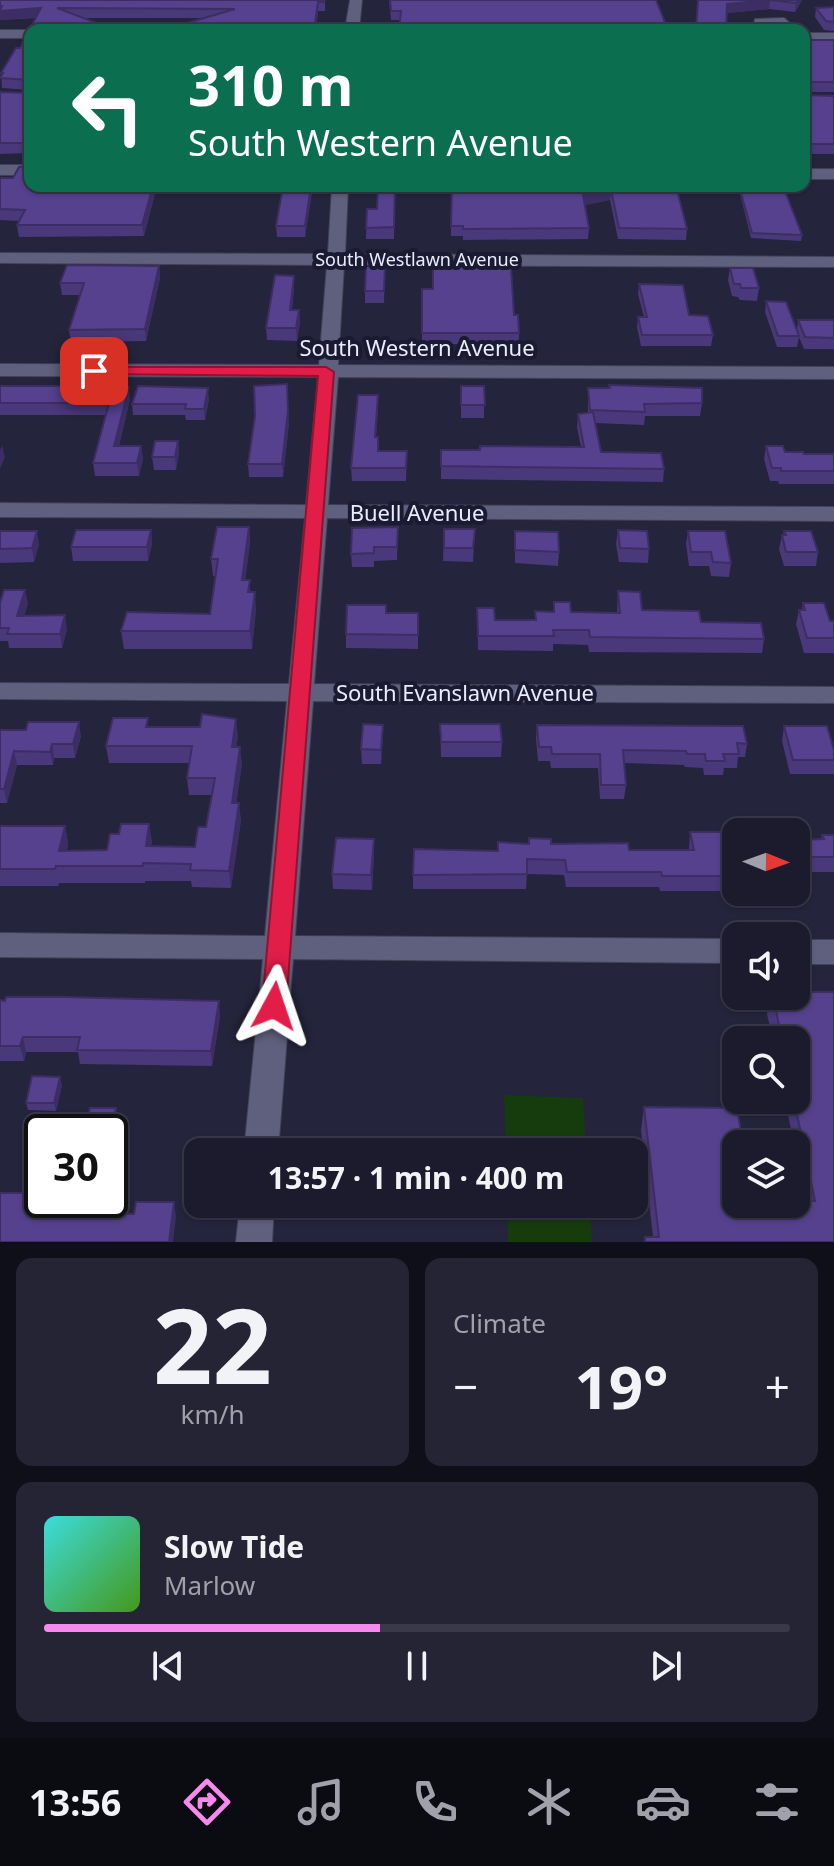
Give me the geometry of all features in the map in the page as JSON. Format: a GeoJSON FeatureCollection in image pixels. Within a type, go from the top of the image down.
{"type":"FeatureCollection","features":[{"type":"Feature","properties":{"kind":"street"},"geometry":{"type":"LineString","coordinates":[[353,24],[356,0]]}},
{"type":"Feature","properties":{"kind":"street"},"geometry":{"type":"LineString","coordinates":[[760,24],[772,20],[786,24]]}},
{"type":"Feature","properties":{"kind":"street"},"geometry":{"type":"LineString","coordinates":[[0,34],[24,34]]}},
{"type":"Feature","properties":{"kind":"street"},"geometry":{"type":"LineString","coordinates":[[810,37],[834,37]]}},
{"type":"Feature","properties":{"kind":"street"},"geometry":{"type":"LineString","coordinates":[[0,170],[24,170]]}},
{"type":"Feature","properties":{"kind":"street"},"geometry":{"type":"LineString","coordinates":[[810,174],[834,174]]}},
{"type":"Feature","properties":{"kind":"street"},"geometry":{"type":"LineString","coordinates":[[262,1138],[340,192]]}},
{"type":"Feature","properties":{"kind":"street","name":"South Westlawn Avenue"},"geometry":{"type":"LineString","coordinates":[[0,258],[834,262]]}},
{"type":"Feature","properties":{"kind":"street","name":"South Western Avenue"},"geometry":{"type":"LineString","coordinates":[[0,370],[834,373]]}},
{"type":"Feature","properties":{"kind":"street","name":"Buell Avenue"},"geometry":{"type":"LineString","coordinates":[[0,510],[834,514]]}},
{"type":"Feature","properties":{"kind":"street","name":"South Evanslawn Avenue"},"geometry":{"type":"LineString","coordinates":[[0,691],[834,695]]}},
{"type":"Feature","properties":{"kind":"street"},"geometry":{"type":"LineString","coordinates":[[0,945],[722,951]]}},
{"type":"Feature","properties":{"kind":"street"},"geometry":{"type":"LineString","coordinates":[[810,952],[834,952]]}},
{"type":"Feature","properties":{"kind":"street"},"geometry":{"type":"LineString","coordinates":[[254,1242],[256,1218]]}},
{"type":"Feature","properties":{"kind":"green space"},"geometry":{"type":"Polygon","coordinates":[[[504,1095],[583,1098],[585,1138],[506,1138],[504,1095]]]}},
{"type":"Feature","properties":{"kind":"green space"},"geometry":{"type":"Polygon","coordinates":[[[507,1218],[591,1218],[592,1242],[508,1242],[507,1218]]]}},
{"type":"Feature","properties":{"kind":"building"},"geometry":{"type":"Polygon","coordinates":[[[0,0],[325,0],[318,2],[315,24],[184,24],[235,9],[57,8],[99,24],[33,24],[41,8],[0,11],[0,0]]]}},
{"type":"Feature","properties":{"kind":"building"},"geometry":{"type":"Polygon","coordinates":[[[390,0],[656,0],[666,24],[400,24],[401,11],[391,11],[390,0]]]}},
{"type":"Feature","properties":{"kind":"building"},"geometry":{"type":"Polygon","coordinates":[[[698,0],[770,0],[727,4],[726,24],[696,24],[698,0]]]}},
{"type":"Feature","properties":{"kind":"building"},"geometry":{"type":"Polygon","coordinates":[[[770,0],[798,0],[796,3],[770,0]]]}},
{"type":"Feature","properties":{"kind":"building"},"geometry":{"type":"Polygon","coordinates":[[[834,7],[834,22],[826,21],[816,8],[834,7]]]}},
{"type":"Feature","properties":{"kind":"building"},"geometry":{"type":"Polygon","coordinates":[[[24,40],[24,80],[0,78],[16,48],[20,48],[24,40]]]}},
{"type":"Feature","properties":{"kind":"building"},"geometry":{"type":"Polygon","coordinates":[[[810,40],[834,40],[834,82],[810,82],[810,40]]]}},
{"type":"Feature","properties":{"kind":"building"},"geometry":{"type":"Polygon","coordinates":[[[0,92],[24,93],[24,143],[0,143],[0,92]]]}},
{"type":"Feature","properties":{"kind":"building"},"geometry":{"type":"Polygon","coordinates":[[[810,95],[834,96],[834,144],[810,144],[810,95]]]}},
{"type":"Feature","properties":{"kind":"building"},"geometry":{"type":"Polygon","coordinates":[[[19,167],[24,167],[24,192],[151,192],[142,225],[17,225],[25,210],[0,209],[0,178],[13,178],[19,167]]]}},
{"type":"Feature","properties":{"kind":"building"},"geometry":{"type":"Polygon","coordinates":[[[282,192],[310,192],[305,226],[276,226],[282,192]]]}},
{"type":"Feature","properties":{"kind":"building"},"geometry":{"type":"Polygon","coordinates":[[[378,192],[395,192],[394,227],[366,228],[367,209],[377,209],[378,192]]]}},
{"type":"Feature","properties":{"kind":"building"},"geometry":{"type":"Polygon","coordinates":[[[452,192],[600,192],[583,195],[589,228],[463,229],[463,226],[451,226],[452,192]]]}},
{"type":"Feature","properties":{"kind":"building"},"geometry":{"type":"Polygon","coordinates":[[[611,192],[678,192],[687,229],[619,228],[611,192]]]}},
{"type":"Feature","properties":{"kind":"building"},"geometry":{"type":"Polygon","coordinates":[[[741,192],[785,192],[802,235],[752,233],[741,192]]]}},
{"type":"Feature","properties":{"kind":"building"},"geometry":{"type":"Polygon","coordinates":[[[67,265],[159,266],[145,329],[69,330],[84,283],[60,283],[67,265]]]}},
{"type":"Feature","properties":{"kind":"building"},"geometry":{"type":"Polygon","coordinates":[[[366,266],[385,266],[384,291],[365,291],[366,266]]]}},
{"type":"Feature","properties":{"kind":"building"},"geometry":{"type":"Polygon","coordinates":[[[433,266],[511,267],[514,315],[518,315],[519,333],[422,333],[422,289],[433,289],[433,266]]]}},
{"type":"Feature","properties":{"kind":"building"},"geometry":{"type":"Polygon","coordinates":[[[730,268],[753,268],[759,288],[741,288],[740,284],[734,284],[730,268]]]}},
{"type":"Feature","properties":{"kind":"building"},"geometry":{"type":"Polygon","coordinates":[[[275,275],[294,276],[290,310],[299,310],[296,328],[266,328],[275,275]]]}},
{"type":"Feature","properties":{"kind":"building"},"geometry":{"type":"Polygon","coordinates":[[[639,284],[683,285],[689,315],[708,316],[713,335],[642,335],[638,317],[647,317],[639,284]]]}},
{"type":"Feature","properties":{"kind":"building"},"geometry":{"type":"Polygon","coordinates":[[[766,301],[786,302],[799,336],[778,336],[766,301]]]}},
{"type":"Feature","properties":{"kind":"building"},"geometry":{"type":"Polygon","coordinates":[[[798,320],[834,320],[834,338],[805,337],[798,320]]]}},
{"type":"Feature","properties":{"kind":"building"},"geometry":{"type":"Polygon","coordinates":[[[114,384],[129,387],[114,446],[141,446],[137,463],[93,463],[109,403],[0,403],[0,386],[114,384]]]}},
{"type":"Feature","properties":{"kind":"building"},"geometry":{"type":"Polygon","coordinates":[[[287,384],[288,410],[282,464],[248,464],[255,416],[254,386],[287,384]]]}},
{"type":"Feature","properties":{"kind":"building"},"geometry":{"type":"Polygon","coordinates":[[[609,385],[702,388],[702,403],[644,404],[645,412],[590,410],[588,388],[610,388],[609,385]]]}},
{"type":"Feature","properties":{"kind":"building"},"geometry":{"type":"Polygon","coordinates":[[[138,386],[208,388],[204,409],[185,409],[186,404],[132,404],[138,386]]]}},
{"type":"Feature","properties":{"kind":"building"},"geometry":{"type":"Polygon","coordinates":[[[461,386],[484,386],[485,405],[461,405],[461,386]]]}},
{"type":"Feature","properties":{"kind":"building"},"geometry":{"type":"Polygon","coordinates":[[[358,395],[378,395],[375,437],[378,437],[378,451],[407,451],[406,468],[351,468],[358,395]]]}},
{"type":"Feature","properties":{"kind":"building"},"geometry":{"type":"Polygon","coordinates":[[[593,412],[601,452],[661,453],[664,469],[441,466],[441,450],[480,450],[480,446],[584,447],[578,414],[593,412]]]}},
{"type":"Feature","properties":{"kind":"building"},"geometry":{"type":"Polygon","coordinates":[[[155,441],[178,441],[175,457],[152,457],[155,441]]]}},
{"type":"Feature","properties":{"kind":"building"},"geometry":{"type":"Polygon","coordinates":[[[766,446],[783,446],[785,452],[834,454],[834,471],[781,471],[781,468],[772,468],[766,446]]]}},
{"type":"Feature","properties":{"kind":"building"},"geometry":{"type":"Polygon","coordinates":[[[217,527],[249,527],[242,580],[250,580],[248,592],[255,592],[250,631],[121,631],[127,612],[210,614],[218,559],[211,559],[217,527]]]}},
{"type":"Feature","properties":{"kind":"building"},"geometry":{"type":"Polygon","coordinates":[[[398,527],[397,547],[374,547],[374,553],[351,554],[352,528],[398,527]]]}},
{"type":"Feature","properties":{"kind":"building"},"geometry":{"type":"Polygon","coordinates":[[[444,529],[475,529],[473,548],[444,548],[444,529]]]}},
{"type":"Feature","properties":{"kind":"building"},"geometry":{"type":"Polygon","coordinates":[[[76,530],[151,530],[147,547],[71,547],[76,530]]]}},
{"type":"Feature","properties":{"kind":"building"},"geometry":{"type":"Polygon","coordinates":[[[618,530],[647,531],[649,549],[620,548],[618,530]]]}},
{"type":"Feature","properties":{"kind":"building"},"geometry":{"type":"Polygon","coordinates":[[[0,531],[37,531],[32,548],[0,549],[0,531]]]}},
{"type":"Feature","properties":{"kind":"building"},"geometry":{"type":"Polygon","coordinates":[[[515,531],[558,532],[559,552],[515,550],[515,531]]]}},
{"type":"Feature","properties":{"kind":"building"},"geometry":{"type":"Polygon","coordinates":[[[688,531],[725,531],[731,563],[713,562],[711,552],[691,552],[688,531]]]}},
{"type":"Feature","properties":{"kind":"building"},"geometry":{"type":"Polygon","coordinates":[[[784,531],[811,531],[818,552],[786,552],[784,531]]]}},
{"type":"Feature","properties":{"kind":"building"},"geometry":{"type":"Polygon","coordinates":[[[4,590],[25,590],[17,616],[65,615],[60,634],[7,634],[9,628],[0,628],[0,603],[4,590]]]}},
{"type":"Feature","properties":{"kind":"building"},"geometry":{"type":"Polygon","coordinates":[[[618,591],[640,592],[642,610],[699,611],[701,622],[761,623],[764,639],[590,637],[589,630],[553,630],[554,636],[478,636],[477,608],[494,608],[495,620],[536,620],[535,611],[554,612],[554,602],[570,602],[571,612],[620,613],[618,591]]]}},
{"type":"Feature","properties":{"kind":"building"},"geometry":{"type":"Polygon","coordinates":[[[803,603],[824,603],[830,621],[834,621],[834,638],[807,638],[799,610],[805,610],[803,603]]]}},
{"type":"Feature","properties":{"kind":"building"},"geometry":{"type":"Polygon","coordinates":[[[347,605],[386,605],[386,613],[418,613],[418,635],[346,634],[347,605]]]}},
{"type":"Feature","properties":{"kind":"building"},"geometry":{"type":"Polygon","coordinates":[[[202,714],[236,719],[232,747],[240,747],[232,803],[239,803],[229,871],[190,870],[191,864],[143,863],[143,866],[0,869],[0,826],[65,826],[59,851],[107,850],[110,834],[119,834],[121,824],[149,824],[146,846],[195,847],[198,827],[206,827],[215,778],[187,778],[192,746],[106,746],[113,718],[148,718],[146,727],[200,727],[202,714]]]}},
{"type":"Feature","properties":{"kind":"building"},"geometry":{"type":"Polygon","coordinates":[[[28,722],[79,722],[73,744],[52,744],[50,752],[14,751],[4,789],[0,789],[0,730],[26,730],[28,722]]]}},
{"type":"Feature","properties":{"kind":"building"},"geometry":{"type":"Polygon","coordinates":[[[363,724],[383,725],[381,750],[361,749],[363,724]]]}},
{"type":"Feature","properties":{"kind":"building"},"geometry":{"type":"Polygon","coordinates":[[[440,724],[500,724],[502,742],[441,742],[440,724]]]}},
{"type":"Feature","properties":{"kind":"building"},"geometry":{"type":"Polygon","coordinates":[[[537,725],[743,726],[747,744],[737,743],[739,754],[723,754],[725,761],[706,761],[705,754],[687,754],[686,751],[623,750],[626,785],[601,785],[600,754],[552,754],[551,747],[539,747],[537,725]]]}},
{"type":"Feature","properties":{"kind":"building"},"geometry":{"type":"Polygon","coordinates":[[[784,726],[827,726],[834,760],[793,760],[784,726]]]}},
{"type":"Feature","properties":{"kind":"building"},"geometry":{"type":"Polygon","coordinates":[[[690,832],[722,832],[722,876],[662,876],[661,872],[567,872],[565,860],[527,859],[527,874],[413,875],[414,849],[498,851],[498,842],[529,844],[529,838],[551,839],[551,844],[628,843],[629,850],[694,850],[690,832]]]}},
{"type":"Feature","properties":{"kind":"building"},"geometry":{"type":"Polygon","coordinates":[[[822,835],[834,835],[834,857],[810,857],[810,840],[824,839],[822,835]]]}},
{"type":"Feature","properties":{"kind":"building"},"geometry":{"type":"Polygon","coordinates":[[[336,838],[374,839],[371,875],[332,874],[336,838]]]}},
{"type":"Feature","properties":{"kind":"building"},"geometry":{"type":"Polygon","coordinates":[[[810,992],[834,992],[834,1242],[645,1242],[645,1237],[659,1237],[644,1107],[722,1108],[722,1114],[738,1114],[741,1130],[722,1130],[722,1218],[810,1218],[810,1201],[815,1201],[810,1177],[810,1130],[800,1130],[797,1114],[810,1114],[810,1026],[779,1026],[776,1010],[810,1010],[810,992]]]}},
{"type":"Feature","properties":{"kind":"building"},"geometry":{"type":"Polygon","coordinates":[[[6,997],[219,1001],[211,1051],[77,1050],[80,1037],[23,1037],[20,1046],[0,1046],[0,1000],[5,1001],[6,997]]]}},
{"type":"Feature","properties":{"kind":"building"},"geometry":{"type":"Polygon","coordinates":[[[32,1076],[60,1077],[54,1103],[26,1103],[32,1076]]]}},
{"type":"Feature","properties":{"kind":"building"},"geometry":{"type":"Polygon","coordinates":[[[90,1108],[116,1108],[115,1114],[89,1114],[90,1108]]]}},
{"type":"Feature","properties":{"kind":"building"},"geometry":{"type":"Polygon","coordinates":[[[0,1193],[24,1193],[24,1218],[128,1218],[128,1214],[134,1214],[136,1202],[174,1202],[169,1242],[0,1242],[0,1193]]]}},
{"type":"Feature","properties":{"kind":"route"},"geometry":{"type":"LineString","coordinates":[[94,371],[326,372],[274,1006]]}}]}
